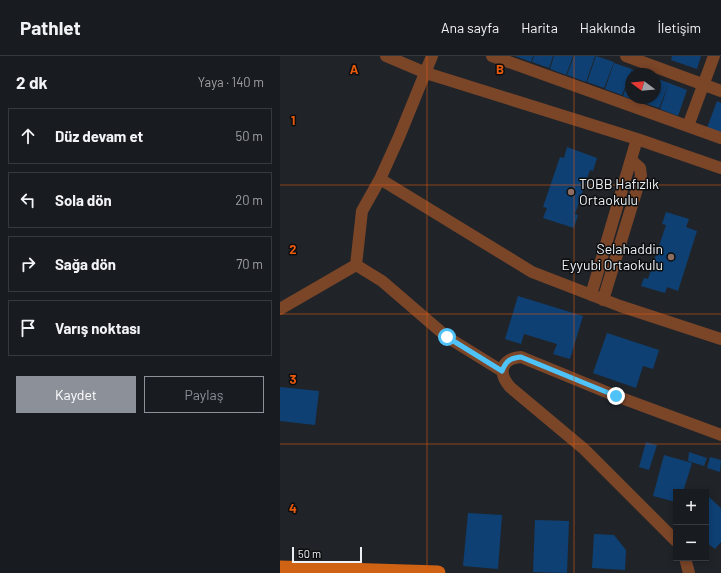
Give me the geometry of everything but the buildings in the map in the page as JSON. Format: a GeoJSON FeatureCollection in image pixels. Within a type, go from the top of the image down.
{"type":"FeatureCollection","features":[{"type":"Feature","properties":{"kind":"main road"},"geometry":{"type":"LineString","coordinates":[[280,568],[438,573]]}},
{"type":"Feature","properties":{"kind":"street"},"geometry":{"type":"LineString","coordinates":[[386,56],[426,73],[637,139],[721,168]]}},
{"type":"Feature","properties":{"kind":"street"},"geometry":{"type":"LineString","coordinates":[[356,265],[362,211],[380,180],[432,56]]}},
{"type":"Feature","properties":{"kind":"street"},"geometry":{"type":"LineString","coordinates":[[492,56],[721,138]]}},
{"type":"Feature","properties":{"kind":"street"},"geometry":{"type":"LineString","coordinates":[[626,56],[656,61],[703,85],[721,91]]}},
{"type":"Feature","properties":{"kind":"street"},"geometry":{"type":"LineString","coordinates":[[688,126],[714,56]]}},
{"type":"Feature","properties":{"kind":"street"},"geometry":{"type":"LineString","coordinates":[[591,296],[637,139]]}},
{"type":"Feature","properties":{"kind":"street"},"geometry":{"type":"LineString","coordinates":[[603,300],[641,176],[640,168],[631,160]]}},
{"type":"Feature","properties":{"kind":"street"},"geometry":{"type":"LineString","coordinates":[[380,180],[532,272],[591,296],[721,339]]}},
{"type":"Feature","properties":{"kind":"street"},"geometry":{"type":"LineString","coordinates":[[280,309],[356,265]]}},
{"type":"Feature","properties":{"kind":"street"},"geometry":{"type":"LineString","coordinates":[[356,265],[382,281],[447,337],[502,371]]}},
{"type":"Feature","properties":{"kind":"street"},"geometry":{"type":"LineString","coordinates":[[673,538],[584,449],[503,380],[502,371],[505,364],[512,358],[521,357],[616,396],[721,435]]}},
{"type":"Feature","properties":{"kind":"street"},"geometry":{"type":"LineString","coordinates":[[686,561],[689,573]]}},
{"type":"Feature","properties":{"kind":"place","name":"TOBB Hafızlık Ortaokulu"},"geometry":{"type":"Point","coordinates":[571,192]}},
{"type":"Feature","properties":{"kind":"place","name":"Selahaddin Eyyubi Ortaokulu"},"geometry":{"type":"Point","coordinates":[671,257]}},
{"type":"Feature","properties":{"kind":"route"},"geometry":{"type":"LineString","coordinates":[[447,337],[502,371],[505,364],[512,358],[521,357],[616,396]]}}]}
